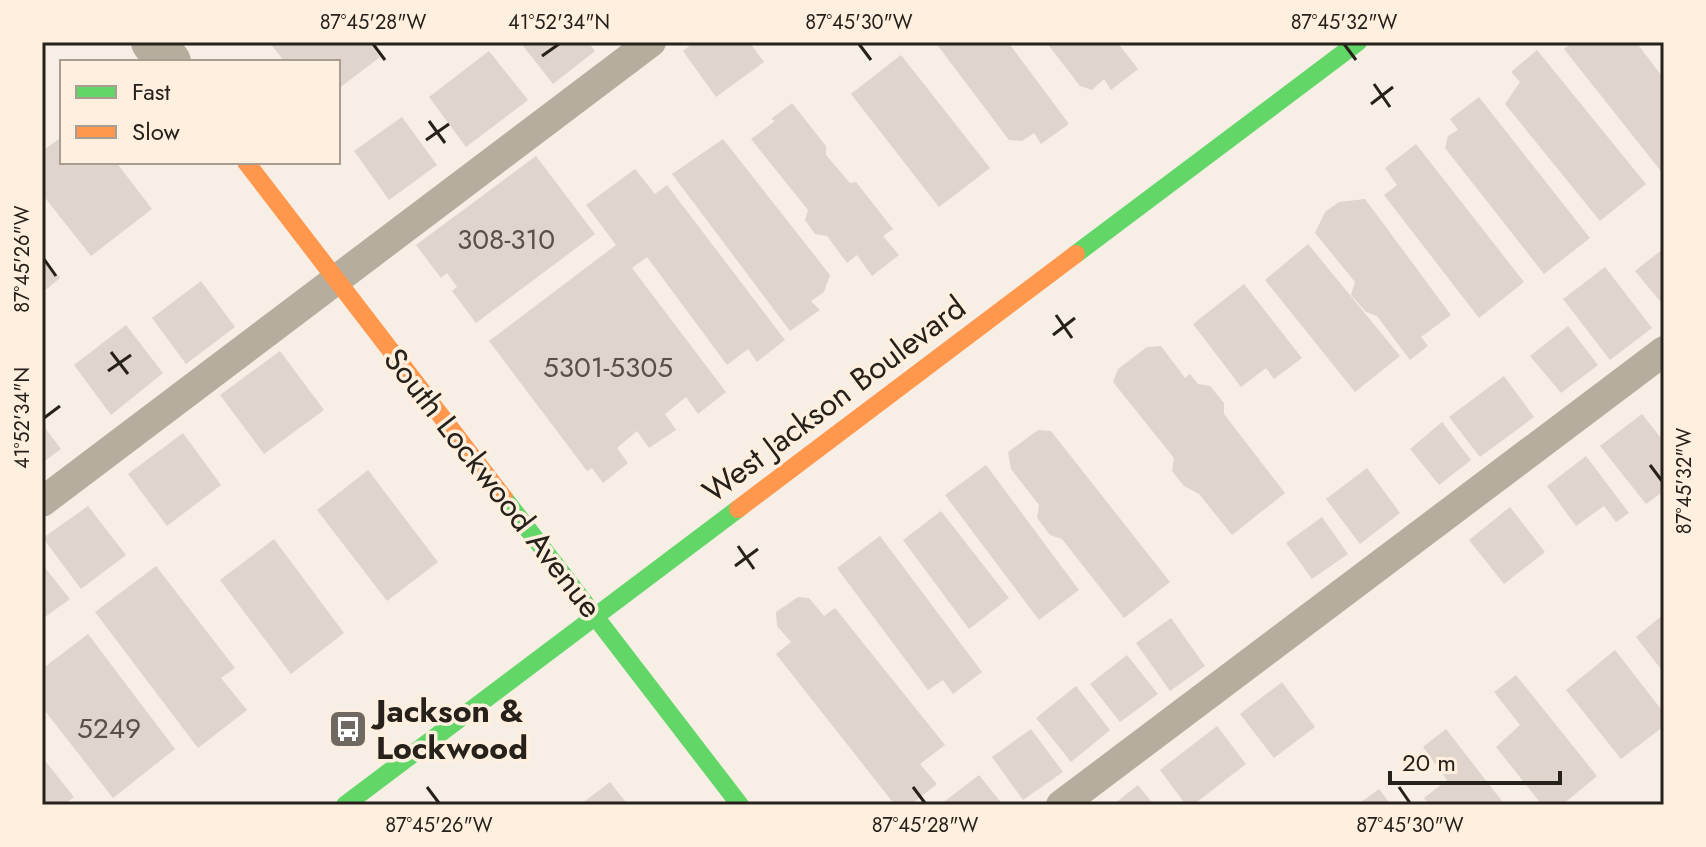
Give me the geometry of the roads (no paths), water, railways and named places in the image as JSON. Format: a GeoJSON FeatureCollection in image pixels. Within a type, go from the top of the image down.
{"type":"FeatureCollection","features":[{"type":"Feature","properties":{"kind":"street"},"geometry":{"type":"LineString","coordinates":[[153,42],[167,60]]}},
{"type":"Feature","properties":{"kind":"street","name":"West Jackson Boulevard"},"geometry":{"type":"LineString","coordinates":[[345,805],[1358,42]]}},
{"type":"Feature","properties":{"kind":"street","name":"South Lockwood Avenue"},"geometry":{"type":"LineString","coordinates":[[248,164],[740,805]]}},
{"type":"Feature","properties":{"kind":"lane"},"geometry":{"type":"LineString","coordinates":[[42,502],[651,42]]}},
{"type":"Feature","properties":{"kind":"lane"},"geometry":{"type":"LineString","coordinates":[[1061,805],[1664,351]]}},
{"type":"Feature","properties":{"kind":"place","name":"Jackson & Lockwood"},"geometry":{"type":"Point","coordinates":[348,729]}}]}
